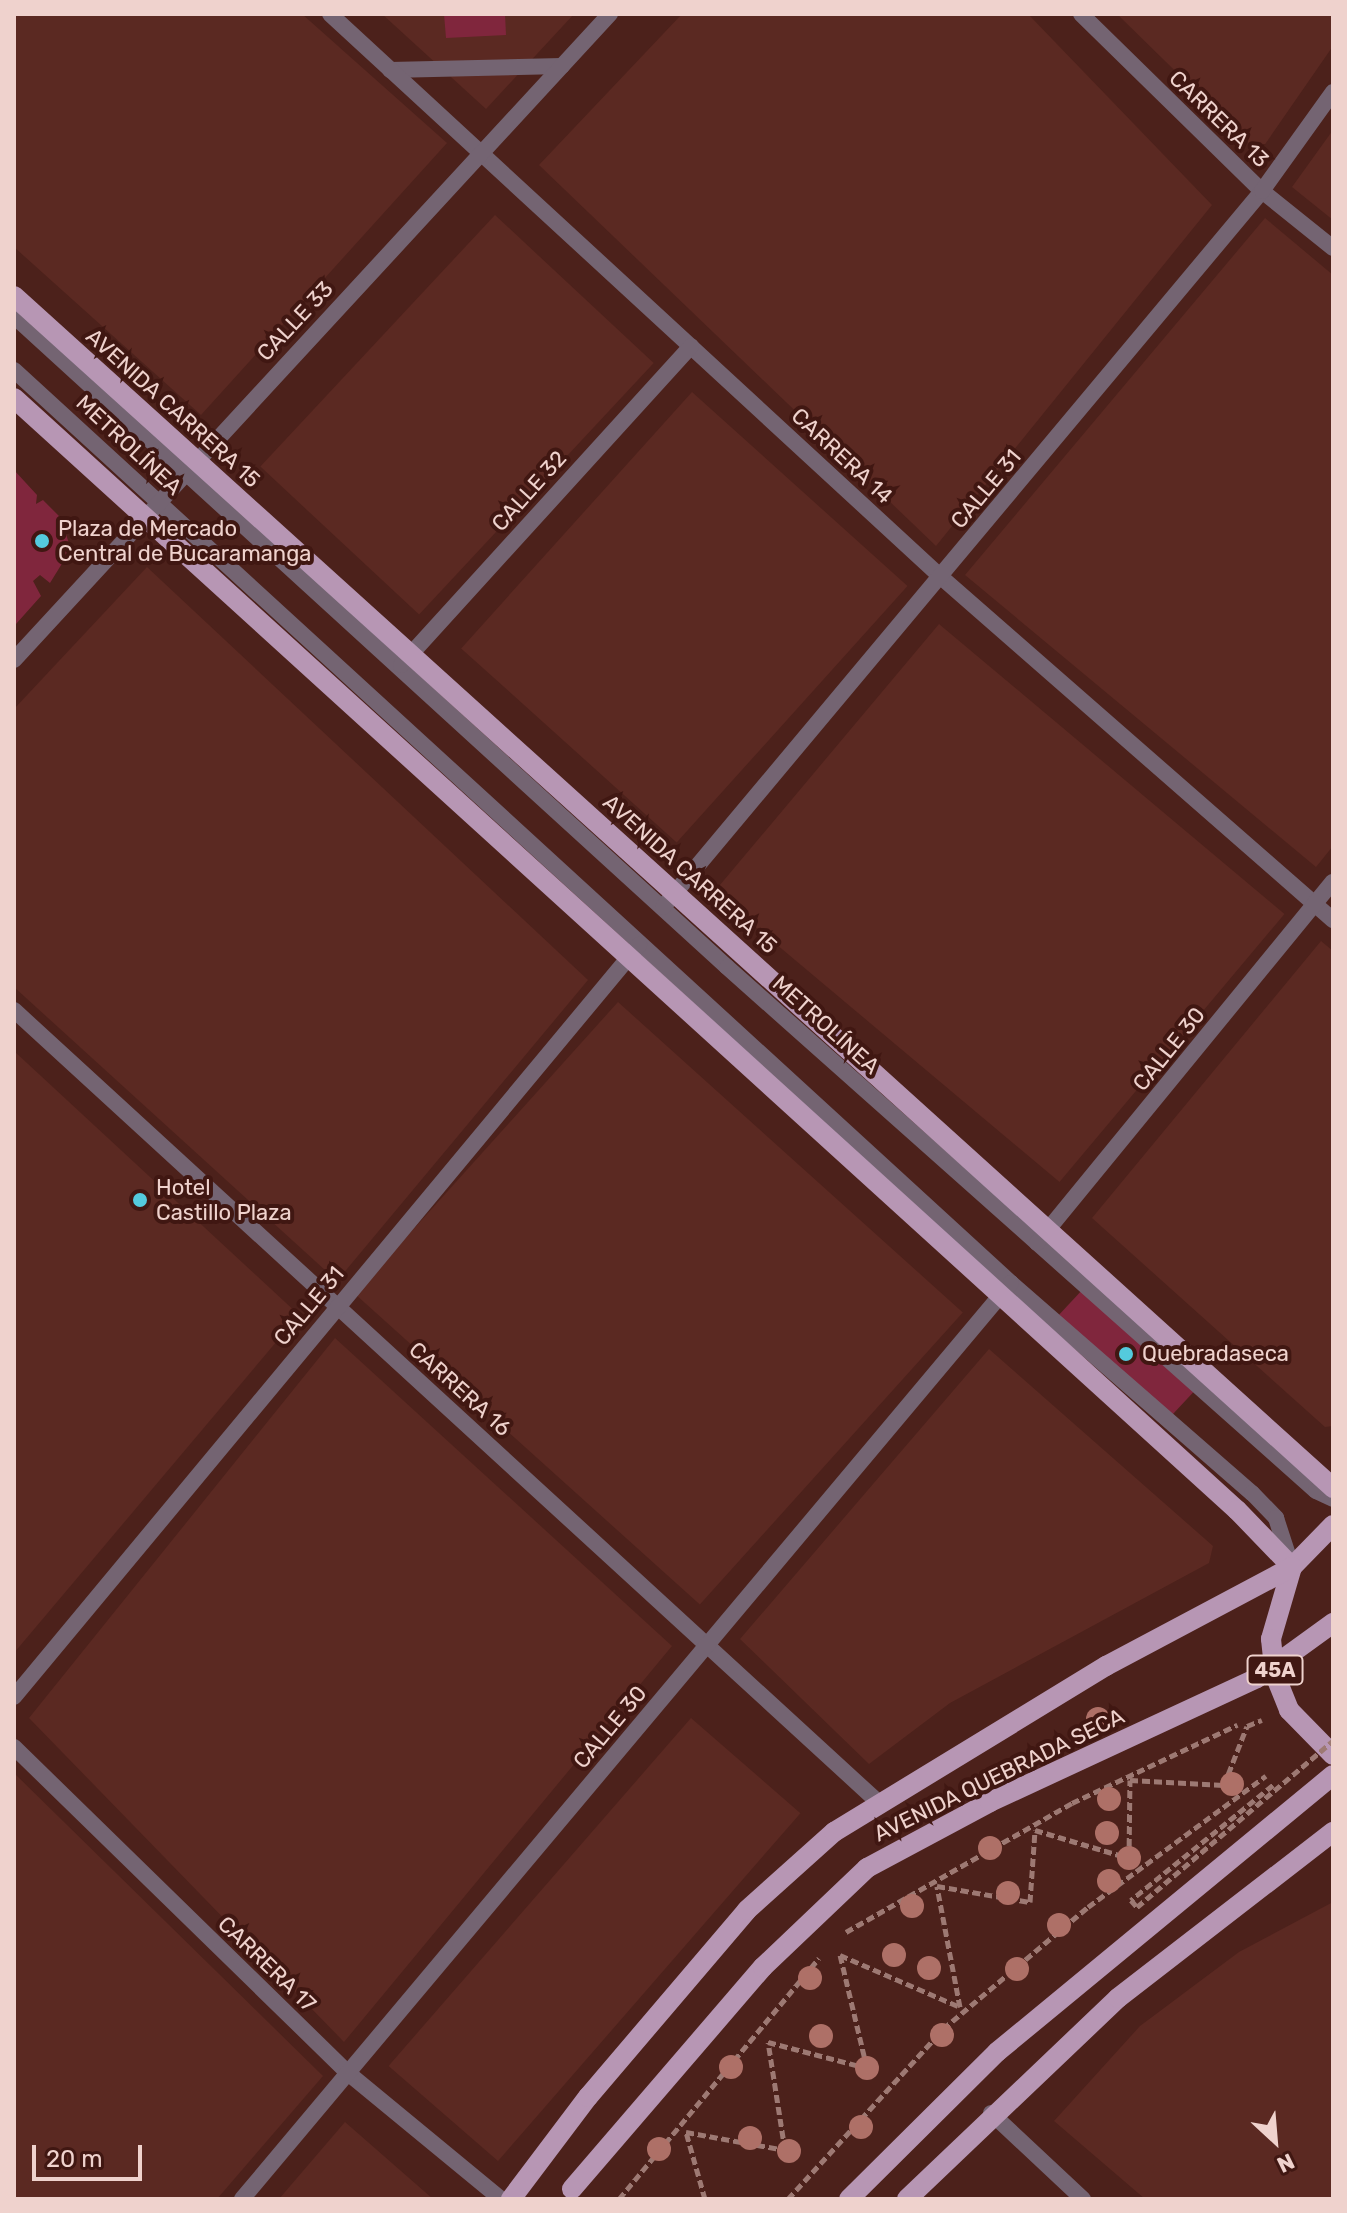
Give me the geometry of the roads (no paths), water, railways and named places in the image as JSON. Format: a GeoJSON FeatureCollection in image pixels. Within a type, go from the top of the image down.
{"type":"FeatureCollection","features":[{"type":"Feature","properties":{"kind":"main road","name":"AVENIDA CARRERA 15"},"geometry":{"type":"LineString","coordinates":[[14,296],[191,466],[669,900],[1043,1236],[1333,1488]]}},
{"type":"Feature","properties":{"kind":"main road"},"geometry":{"type":"LineString","coordinates":[[14,398],[152,508],[1006,1289],[1292,1567],[1106,1666],[877,1801],[747,1910],[539,2157],[511,2199]]}},
{"type":"Feature","properties":{"kind":"main road","name":"45A"},"geometry":{"type":"LineString","coordinates":[[1333,1525],[1292,1567],[1271,1639],[1275,1675],[1289,1710],[1333,1755]]}},
{"type":"Feature","properties":{"kind":"main road","name":"AVENIDA QUEBRADA SECA"},"geometry":{"type":"LineString","coordinates":[[568,2194],[763,1967],[867,1868],[990,1802],[1257,1678],[1333,1623]]}},
{"type":"Feature","properties":{"kind":"main road"},"geometry":{"type":"LineString","coordinates":[[849,2199],[997,2052],[1333,1775]]}},
{"type":"Feature","properties":{"kind":"main road"},"geometry":{"type":"LineString","coordinates":[[907,2199],[991,2113],[1118,1998],[1333,1832]]}},
{"type":"Feature","properties":{"kind":"street","name":"CARRERA 14"},"geometry":{"type":"LineString","coordinates":[[330,14],[941,577],[1333,920]]}},
{"type":"Feature","properties":{"kind":"street","name":"CALLE 33"},"geometry":{"type":"LineString","coordinates":[[14,660],[610,14]]}},
{"type":"Feature","properties":{"kind":"street","name":"CARRERA 13"},"geometry":{"type":"LineString","coordinates":[[1081,14],[1262,191],[1333,248]]}},
{"type":"Feature","properties":{"kind":"street"},"geometry":{"type":"LineString","coordinates":[[390,70],[562,66]]}},
{"type":"Feature","properties":{"kind":"street","name":"CALLE 31"},"geometry":{"type":"LineString","coordinates":[[669,900],[1262,191],[1333,92]]}},
{"type":"Feature","properties":{"kind":"street","name":"METROLÍNEA"},"geometry":{"type":"LineString","coordinates":[[14,316],[191,466]]}},
{"type":"Feature","properties":{"kind":"street","name":"CALLE 32"},"geometry":{"type":"LineString","coordinates":[[406,660],[691,346]]}},
{"type":"Feature","properties":{"kind":"street","name":"METROLÍNEA"},"geometry":{"type":"LineString","coordinates":[[14,370],[152,508]]}},
{"type":"Feature","properties":{"kind":"street","name":"CALLE 30"},"geometry":{"type":"LineString","coordinates":[[1043,1236],[1333,882]]}},
{"type":"Feature","properties":{"kind":"street","name":"CALLE 31"},"geometry":{"type":"LineString","coordinates":[[14,1697],[634,949]]}},
{"type":"Feature","properties":{"kind":"street","name":"CARRERA 16"},"geometry":{"type":"LineString","coordinates":[[14,1010],[877,1801]]}},
{"type":"Feature","properties":{"kind":"street"},"geometry":{"type":"LineString","coordinates":[[1043,1236],[1316,1491],[1333,1499]]}},
{"type":"Feature","properties":{"kind":"street","name":"CALLE 30"},"geometry":{"type":"LineString","coordinates":[[242,2199],[1006,1289]]}},
{"type":"Feature","properties":{"kind":"street","name":"CARRERA 17"},"geometry":{"type":"LineString","coordinates":[[14,1747],[348,2073],[501,2199]]}},
{"type":"Feature","properties":{"kind":"street"},"geometry":{"type":"LineString","coordinates":[[991,2113],[1083,2199]]}},
{"type":"Feature","properties":{"kind":"place","name":"Plaza de Mercado Central de Bucaramanga"},"geometry":{"type":"Point","coordinates":[42,541]}},
{"type":"Feature","properties":{"kind":"place","name":"Hotel Castillo Plaza"},"geometry":{"type":"Point","coordinates":[140,1200]}},
{"type":"Feature","properties":{"kind":"place","name":"Quebradaseca"},"geometry":{"type":"Point","coordinates":[1126,1354]}}]}
